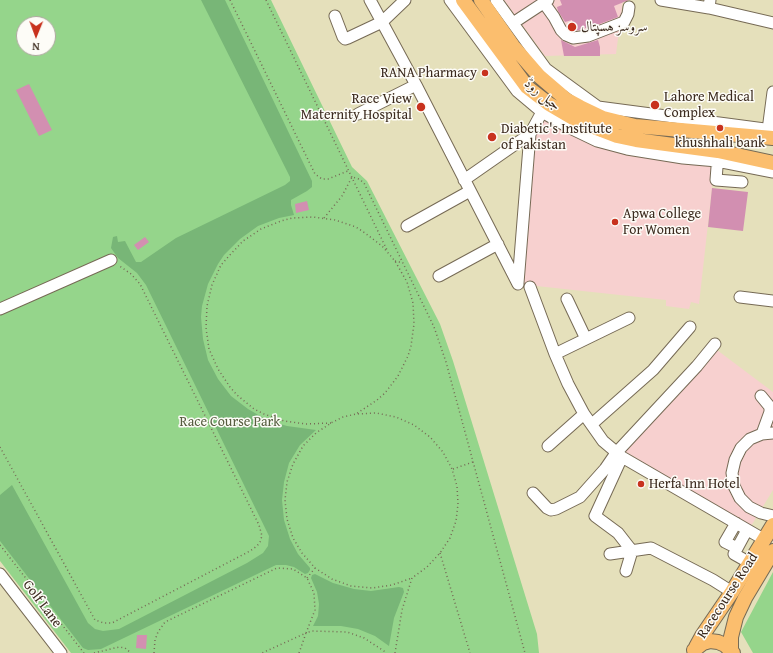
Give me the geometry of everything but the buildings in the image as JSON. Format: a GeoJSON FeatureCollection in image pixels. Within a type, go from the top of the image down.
{"type":"FeatureCollection","features":[{"type":"Feature","properties":{"kind":"main road","name":"جیل روڈ"},"geometry":{"type":"LineString","coordinates":[[463,0],[527,87],[562,112],[596,129],[617,136],[718,156],[770,161]]}},
{"type":"Feature","properties":{"kind":"main road","name":"جیل روڈ"},"geometry":{"type":"LineString","coordinates":[[481,0],[513,46],[539,76],[567,100],[603,118],[635,126],[771,133]]}},
{"type":"Feature","properties":{"kind":"main road","name":"Racecourse Road"},"geometry":{"type":"LineString","coordinates":[[693,650],[732,592],[773,525]]}},
{"type":"Feature","properties":{"kind":"main road","name":"Racecourse Road"},"geometry":{"type":"LineString","coordinates":[[732,651],[732,632],[736,617],[745,598],[773,551]]}},
{"type":"Feature","properties":{"kind":"main road"},"geometry":{"type":"LineString","coordinates":[[693,650],[703,643],[710,641],[725,645],[732,651]]}},
{"type":"Feature","properties":{"kind":"street"},"geometry":{"type":"LineString","coordinates":[[370,0],[416,85],[518,284],[530,134],[542,112]]}},
{"type":"Feature","properties":{"kind":"street"},"geometry":{"type":"LineString","coordinates":[[335,16],[345,39],[382,22],[405,0]]}},
{"type":"Feature","properties":{"kind":"street"},"geometry":{"type":"LineString","coordinates":[[450,0],[517,91],[542,112],[570,128],[597,141],[627,149],[683,158],[718,156],[773,172]]}},
{"type":"Feature","properties":{"kind":"street"},"geometry":{"type":"LineString","coordinates":[[496,0],[546,69],[598,107],[771,133],[773,92]]}},
{"type":"Feature","properties":{"kind":"street"},"geometry":{"type":"LineString","coordinates":[[661,0],[709,4],[773,23]]}},
{"type":"Feature","properties":{"kind":"street"},"geometry":{"type":"LineString","coordinates":[[513,23],[546,1],[561,30],[566,35],[573,38],[588,36],[624,22],[628,14],[629,7]]}},
{"type":"Feature","properties":{"kind":"street"},"geometry":{"type":"LineString","coordinates":[[358,114],[416,85]]}},
{"type":"Feature","properties":{"kind":"street"},"geometry":{"type":"LineString","coordinates":[[464,180],[530,134]]}},
{"type":"Feature","properties":{"kind":"street"},"geometry":{"type":"LineString","coordinates":[[718,156],[716,180],[742,182]]}},
{"type":"Feature","properties":{"kind":"street"},"geometry":{"type":"LineString","coordinates":[[407,226],[470,191]]}},
{"type":"Feature","properties":{"kind":"street"},"geometry":{"type":"LineString","coordinates":[[439,276],[498,244]]}},
{"type":"Feature","properties":{"kind":"street"},"geometry":{"type":"LineString","coordinates":[[0,309],[111,260]]}},
{"type":"Feature","properties":{"kind":"street"},"geometry":{"type":"LineString","coordinates":[[530,287],[554,354],[568,384],[584,414],[603,441],[619,455],[765,540]]}},
{"type":"Feature","properties":{"kind":"street"},"geometry":{"type":"LineString","coordinates":[[740,297],[773,301]]}},
{"type":"Feature","properties":{"kind":"street"},"geometry":{"type":"LineString","coordinates":[[567,299],[586,339]]}},
{"type":"Feature","properties":{"kind":"street"},"geometry":{"type":"LineString","coordinates":[[554,354],[629,318]]}},
{"type":"Feature","properties":{"kind":"street"},"geometry":{"type":"LineString","coordinates":[[592,424],[653,370],[690,327]]}},
{"type":"Feature","properties":{"kind":"street"},"geometry":{"type":"LineString","coordinates":[[533,493],[547,508],[552,510],[580,497],[619,455],[716,344]]}},
{"type":"Feature","properties":{"kind":"street"},"geometry":{"type":"LineString","coordinates":[[761,396],[770,407],[768,433],[750,440],[741,448],[734,460],[732,473],[734,486],[740,498],[749,507],[761,513],[773,516]]}},
{"type":"Feature","properties":{"kind":"street"},"geometry":{"type":"LineString","coordinates":[[548,446],[584,414]]}},
{"type":"Feature","properties":{"kind":"street"},"geometry":{"type":"LineString","coordinates":[[619,455],[594,516],[618,533],[632,551]]}},
{"type":"Feature","properties":{"kind":"street"},"geometry":{"type":"LineString","coordinates":[[736,523],[725,542],[737,548]]}},
{"type":"Feature","properties":{"kind":"street"},"geometry":{"type":"LineString","coordinates":[[747,530],[734,554],[750,563]]}},
{"type":"Feature","properties":{"kind":"street"},"geometry":{"type":"LineString","coordinates":[[610,554],[651,548],[713,580],[732,592]]}},
{"type":"Feature","properties":{"kind":"street"},"geometry":{"type":"LineString","coordinates":[[626,571],[632,551]]}},
{"type":"Feature","properties":{"kind":"street","name":"Golf Lane"},"geometry":{"type":"LineString","coordinates":[[0,574],[61,653]]}},
{"type":"Feature","properties":{"kind":"path"},"geometry":{"type":"LineString","coordinates":[[230,0],[315,174],[322,179],[328,179],[348,171]]}},
{"type":"Feature","properties":{"kind":"path"},"geometry":{"type":"LineString","coordinates":[[266,0],[388,252]]}},
{"type":"Feature","properties":{"kind":"path"},"geometry":{"type":"LineString","coordinates":[[324,218],[342,196],[352,177]]}},
{"type":"Feature","properties":{"kind":"path"},"geometry":{"type":"LineString","coordinates":[[352,177],[359,179],[364,183],[434,327],[446,362],[525,653]]}},
{"type":"Feature","properties":{"kind":"path"},"geometry":{"type":"LineString","coordinates":[[331,423],[306,424],[284,421],[264,414],[246,402],[230,387],[218,369],[210,349],[206,322],[209,295],[216,275],[228,257],[243,241],[261,229],[281,221],[303,217],[324,218],[356,227],[374,239],[388,252],[395,261],[406,282],[412,303],[414,324],[411,346],[404,366],[392,384],[377,400],[356,414]]}},
{"type":"Feature","properties":{"kind":"path"},"geometry":{"type":"LineString","coordinates":[[0,447],[95,620],[104,623],[112,623],[250,551],[260,542],[262,536],[259,525],[140,284],[131,274],[111,260]]}},
{"type":"Feature","properties":{"kind":"path"},"geometry":{"type":"LineString","coordinates":[[395,261],[402,261]]}},
{"type":"Feature","properties":{"kind":"path"},"geometry":{"type":"LineString","coordinates":[[356,414],[376,414],[396,417],[414,425],[430,436],[443,452],[452,469],[457,486],[458,504],[456,521],[452,532],[440,553],[427,567],[412,578],[392,585],[372,588],[352,586],[332,579],[315,568],[302,553],[293,538],[287,519],[285,500],[289,476],[293,464],[303,446],[316,433],[331,423],[343,417],[356,414]]}},
{"type":"Feature","properties":{"kind":"path"},"geometry":{"type":"LineString","coordinates":[[452,469],[473,462]]}},
{"type":"Feature","properties":{"kind":"path"},"geometry":{"type":"LineString","coordinates":[[0,545],[84,653]]}},
{"type":"Feature","properties":{"kind":"path"},"geometry":{"type":"LineString","coordinates":[[440,553],[470,653]]}},
{"type":"Feature","properties":{"kind":"path"},"geometry":{"type":"LineString","coordinates":[[154,653],[155,640],[158,632],[165,622],[277,568],[293,569],[307,578],[314,593],[316,602],[315,610],[299,653]]}},
{"type":"Feature","properties":{"kind":"path"},"geometry":{"type":"LineString","coordinates":[[307,578],[315,568]]}},
{"type":"Feature","properties":{"kind":"path"},"geometry":{"type":"LineString","coordinates":[[394,653],[402,610],[412,578]]}},
{"type":"Feature","properties":{"kind":"path"},"geometry":{"type":"LineString","coordinates":[[262,653],[306,632],[312,631],[347,632],[364,638],[387,653]]}},
{"type":"Feature","properties":{"kind":"path"},"geometry":{"type":"LineString","coordinates":[[94,653],[119,647],[125,648],[131,653]]}},
{"type":"Feature","properties":{"kind":"shaded area","name":"سروسز ہسپتال"},"geometry":{"type":"Polygon","coordinates":[[[504,0],[623,0],[616,54],[545,56],[504,0]]]}},
{"type":"Feature","properties":{"kind":"shaded area","name":"Apwa College For Women"},"geometry":{"type":"Polygon","coordinates":[[[542,112],[715,161],[699,304],[691,302],[689,309],[666,306],[666,300],[518,284],[530,134],[542,112]]]}},
{"type":"Feature","properties":{"kind":"shaded area"},"geometry":{"type":"Polygon","coordinates":[[[717,350],[773,392],[773,490],[751,526],[624,451],[717,350]]]}},
{"type":"Feature","properties":{"kind":"green space","name":"Race Course Park"},"geometry":{"type":"Polygon","coordinates":[[[0,0],[271,0],[352,167],[367,181],[440,324],[453,361],[537,634],[539,653],[71,653],[0,561],[0,0]]]}},
{"type":"Feature","properties":{"kind":"green space"},"geometry":{"type":"Polygon","coordinates":[[[201,0],[225,0],[312,181],[312,187],[291,200],[294,215],[279,218],[258,226],[240,239],[224,255],[208,284],[202,306],[201,317],[203,339],[208,360],[218,379],[231,396],[248,409],[267,420],[287,426],[316,430],[300,445],[289,463],[284,482],[282,500],[284,520],[290,539],[298,554],[310,570],[305,574],[294,567],[276,565],[101,649],[88,650],[83,648],[0,541],[0,495],[12,485],[88,623],[95,629],[103,631],[119,629],[247,563],[263,553],[268,546],[269,536],[146,285],[137,273],[118,258],[111,248],[113,237],[117,236],[118,242],[125,241],[136,262],[141,262],[176,238],[285,185],[290,181],[290,177],[201,0]]]}},
{"type":"Feature","properties":{"kind":"green space"},"geometry":{"type":"Polygon","coordinates":[[[773,572],[773,653],[753,653],[741,632],[773,572]]]}},
{"type":"Feature","properties":{"kind":"green space"},"geometry":{"type":"Polygon","coordinates":[[[315,574],[333,583],[354,589],[371,591],[399,587],[403,588],[404,592],[394,618],[389,646],[375,636],[358,629],[341,626],[313,626],[318,616],[319,604],[317,592],[311,578],[312,575],[315,574]]]}},
{"type":"Feature","properties":{"kind":"place","name":"سروسز ہسپتال"},"geometry":{"type":"Point","coordinates":[572,27]}},
{"type":"Feature","properties":{"kind":"place","name":"RANA Pharmacy"},"geometry":{"type":"Point","coordinates":[485,73]}},
{"type":"Feature","properties":{"kind":"place","name":"Lahore Medical Complex"},"geometry":{"type":"Point","coordinates":[655,105]}},
{"type":"Feature","properties":{"kind":"place","name":"Race View Maternity Hospital"},"geometry":{"type":"Point","coordinates":[421,107]}},
{"type":"Feature","properties":{"kind":"place","name":"khushhali bank"},"geometry":{"type":"Point","coordinates":[720,128]}},
{"type":"Feature","properties":{"kind":"place","name":"Diabetic's Institute of Pakistan"},"geometry":{"type":"Point","coordinates":[492,137]}},
{"type":"Feature","properties":{"kind":"place","name":"Apwa College For Women"},"geometry":{"type":"Point","coordinates":[615,222]}},
{"type":"Feature","properties":{"kind":"place","name":"Herfa Inn Hotel"},"geometry":{"type":"Point","coordinates":[641,484]}}]}
